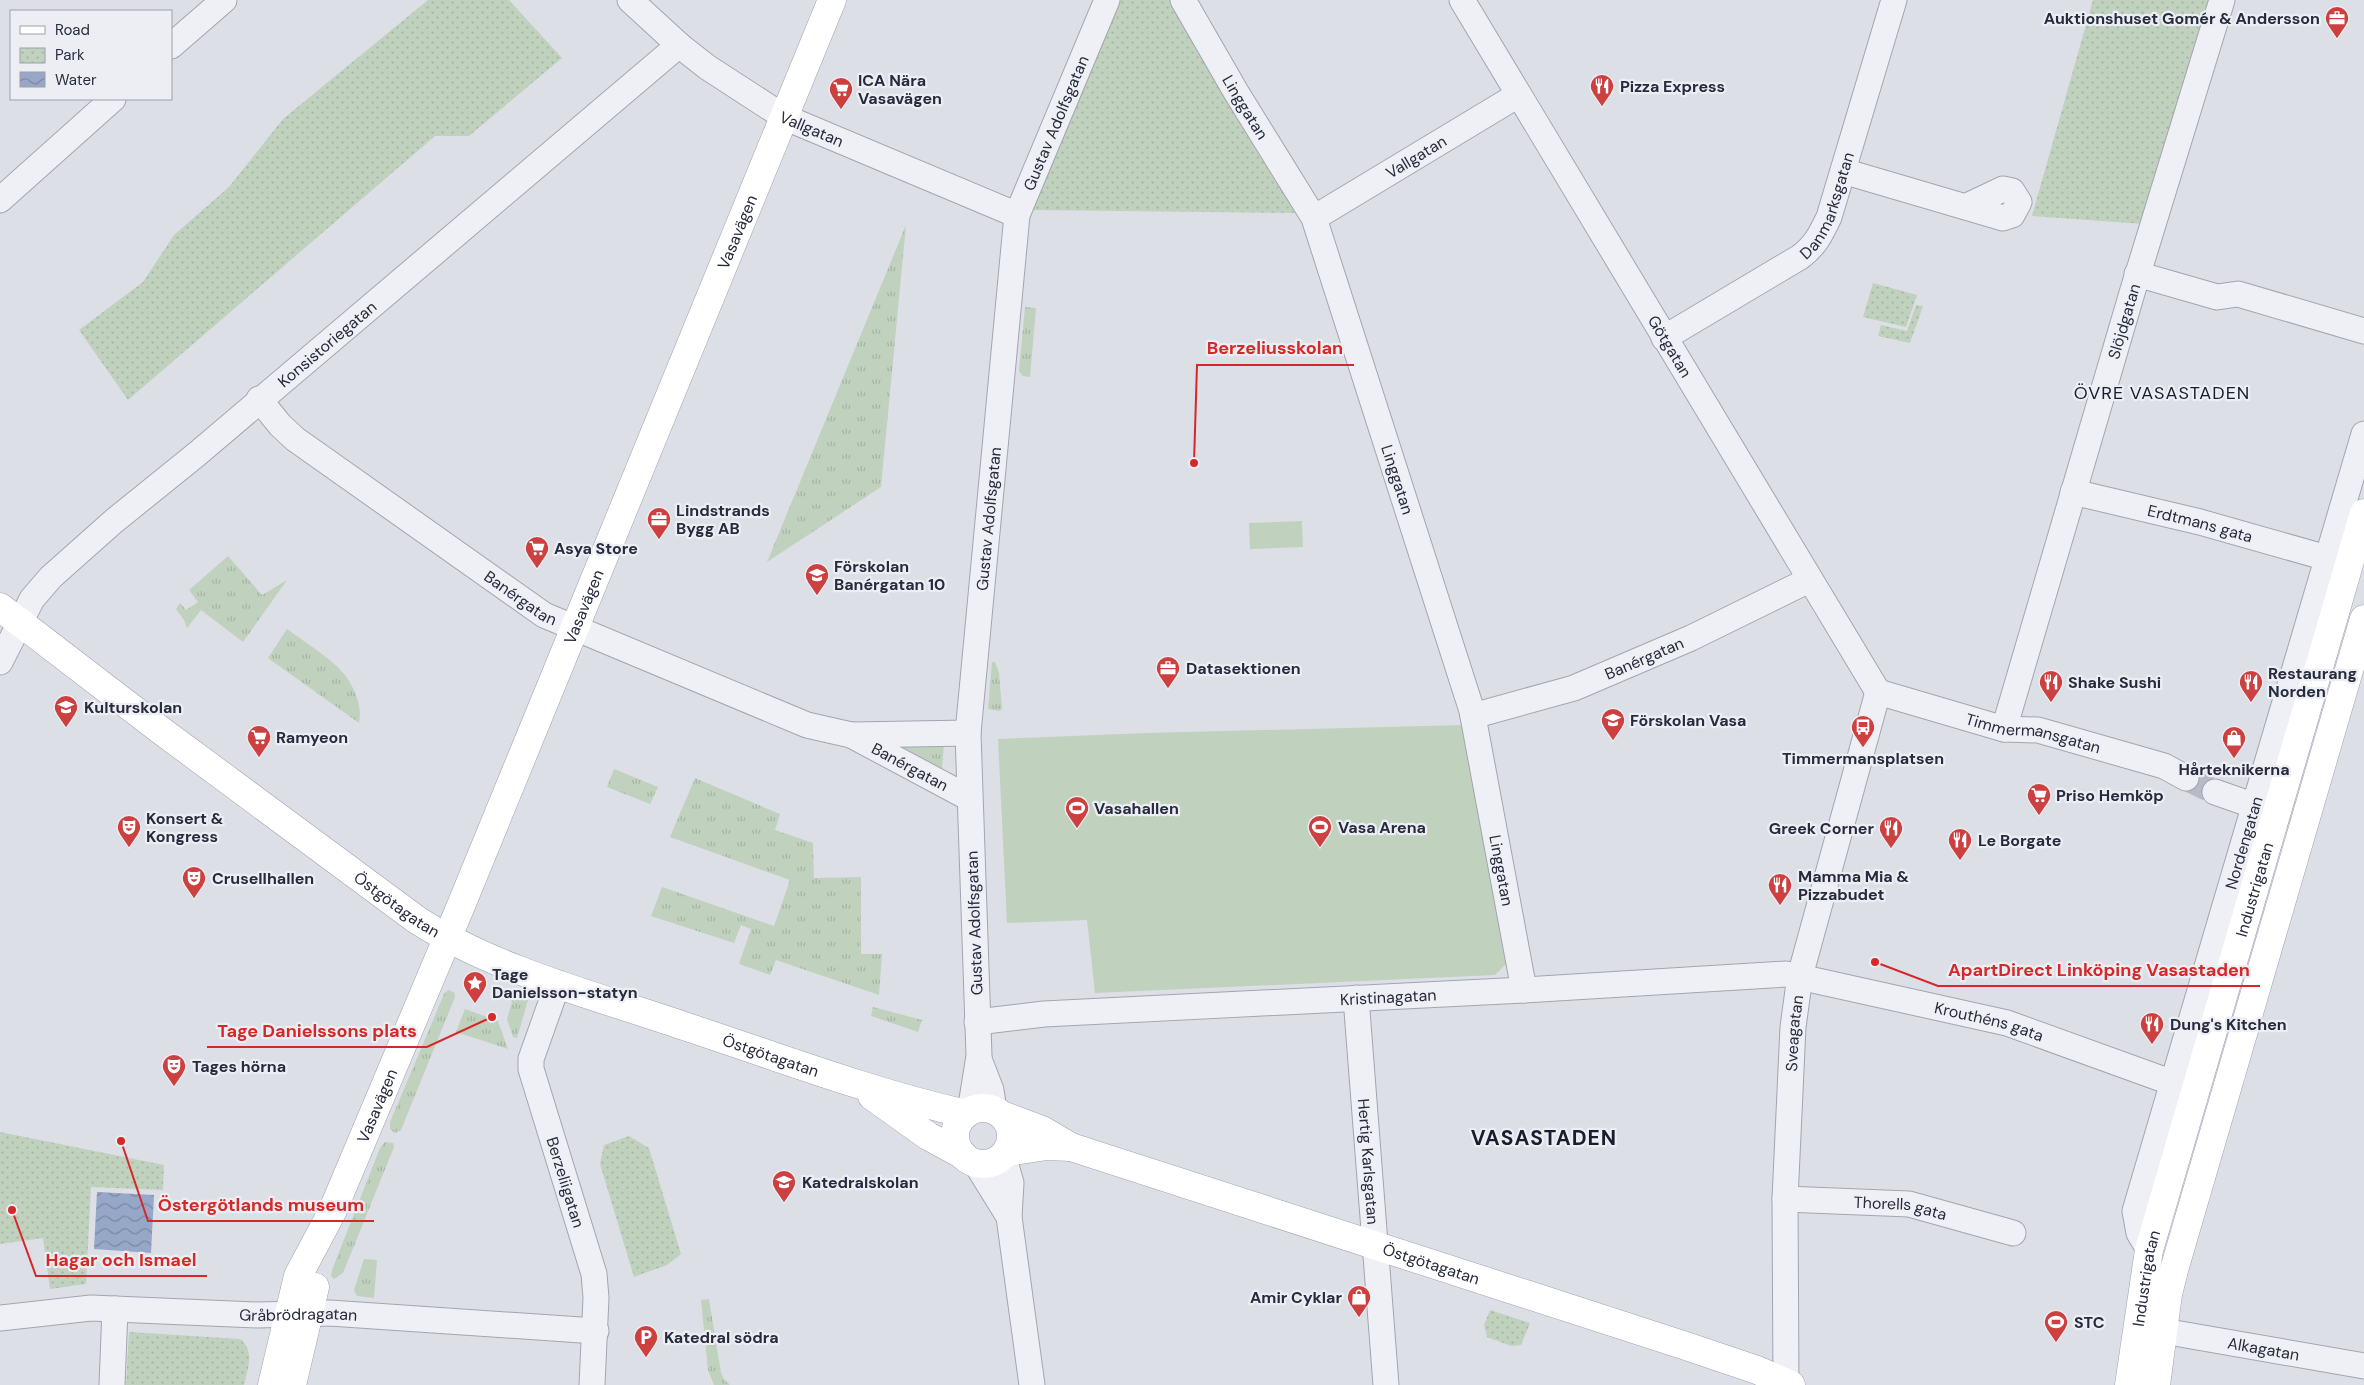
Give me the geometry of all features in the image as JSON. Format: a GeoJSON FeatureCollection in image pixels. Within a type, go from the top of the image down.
{"type":"FeatureCollection","features":[{"type":"Feature","properties":{"kind":"main road","name":"Vasavägen"},"geometry":{"type":"LineString","coordinates":[[272,1385],[332,1212],[575,629],[832,0]]}},
{"type":"Feature","properties":{"kind":"main road","name":"Industrigatan"},"geometry":{"type":"LineString","coordinates":[[2129,1385],[2149,1250],[2364,513]]}},
{"type":"Feature","properties":{"kind":"main road","name":"Östgötagatan"},"geometry":{"type":"LineString","coordinates":[[10,614],[202,761],[418,920],[447,939],[479,954],[558,983],[812,1068],[858,1086],[983,1113],[1042,1130],[1071,1147],[1686,1346],[1757,1370],[1788,1384]]}},
{"type":"Feature","properties":{"kind":"main road","name":"Industrigatan"},"geometry":{"type":"LineString","coordinates":[[2156,1385],[2174,1270],[2364,620]]}},
{"type":"Feature","properties":{"kind":"main road","name":"Östgötagatan"},"geometry":{"type":"LineString","coordinates":[[858,1086],[928,1136],[969,1158]]}},
{"type":"Feature","properties":{"kind":"main road"},"geometry":{"type":"LineString","coordinates":[[983,1113],[1010,1127],[1009,1147],[1004,1154],[990,1162],[969,1158],[959,1148],[956,1134],[961,1120],[983,1113]]}},
{"type":"Feature","properties":{"kind":"main road","name":"Östgötagatan"},"geometry":{"type":"LineString","coordinates":[[1004,1154],[1047,1146],[1071,1147]]}},
{"type":"Feature","properties":{"kind":"main road","name":"Vasavägen"},"geometry":{"type":"LineString","coordinates":[[292,1385],[298,1314]]}},
{"type":"Feature","properties":{"kind":"street"},"geometry":{"type":"LineString","coordinates":[[172,45],[224,0]]}},
{"type":"Feature","properties":{"kind":"street","name":"Vallgatan"},"geometry":{"type":"LineString","coordinates":[[630,0],[679,45],[734,87],[784,117],[1017,215]]}},
{"type":"Feature","properties":{"kind":"street","name":"Gustav Adolfsgatan"},"geometry":{"type":"LineString","coordinates":[[983,1113],[977,1022],[968,732],[1017,215],[1107,0]]}},
{"type":"Feature","properties":{"kind":"street","name":"Linggatan"},"geometry":{"type":"LineString","coordinates":[[1184,0],[1236,92],[1314,218],[1473,716],[1524,990]]}},
{"type":"Feature","properties":{"kind":"street","name":"Götgatan"},"geometry":{"type":"LineString","coordinates":[[1462,0],[1878,692]]}},
{"type":"Feature","properties":{"kind":"street","name":"Danmarksgatan"},"geometry":{"type":"LineString","coordinates":[[1664,338],[1812,248],[1820,237],[1829,217],[1894,0]]}},
{"type":"Feature","properties":{"kind":"street","name":"Slöjdgatan"},"geometry":{"type":"LineString","coordinates":[[2004,729],[2137,274],[2222,0]]}},
{"type":"Feature","properties":{"kind":"street","name":"Konsistoriegatan"},"geometry":{"type":"LineString","coordinates":[[0,662],[10,614],[32,599],[51,577],[679,45]]}},
{"type":"Feature","properties":{"kind":"street","name":"Vallgatan"},"geometry":{"type":"LineString","coordinates":[[1314,218],[1518,95]]}},
{"type":"Feature","properties":{"kind":"street"},"geometry":{"type":"LineString","coordinates":[[0,200],[112,100]]}},
{"type":"Feature","properties":{"kind":"street"},"geometry":{"type":"LineString","coordinates":[[1842,171],[1965,207]]}},
{"type":"Feature","properties":{"kind":"street"},"geometry":{"type":"LineString","coordinates":[[2137,274],[2217,297],[2238,294],[2364,331]]}},
{"type":"Feature","properties":{"kind":"street","name":"Banérgatan"},"geometry":{"type":"LineString","coordinates":[[259,399],[280,425],[296,439],[544,615],[807,724],[851,735],[970,798]]}},
{"type":"Feature","properties":{"kind":"street","name":"Nordengatan"},"geometry":{"type":"LineString","coordinates":[[2149,1250],[2139,1234],[2136,1211],[2364,434]]}},
{"type":"Feature","properties":{"kind":"street","name":"Erdtmans gata"},"geometry":{"type":"LineString","coordinates":[[2073,492],[2200,522],[2327,558]]}},
{"type":"Feature","properties":{"kind":"street","name":"Banérgatan"},"geometry":{"type":"LineString","coordinates":[[1473,716],[1574,688],[1691,638],[1809,580]]}},
{"type":"Feature","properties":{"kind":"street","name":"Timmermansgatan"},"geometry":{"type":"LineString","coordinates":[[1878,692],[2004,729],[2038,730],[2164,766],[2186,778]]}},
{"type":"Feature","properties":{"kind":"street","name":"Sveagatan"},"geometry":{"type":"LineString","coordinates":[[1788,1384],[1785,1199],[1793,1027],[1800,976],[1878,692]]}},
{"type":"Feature","properties":{"kind":"street","name":"Banérgatan"},"geometry":{"type":"LineString","coordinates":[[851,735],[968,732]]}},
{"type":"Feature","properties":{"kind":"street"},"geometry":{"type":"LineString","coordinates":[[2215,792],[2254,806]]}},
{"type":"Feature","properties":{"kind":"street","name":"Kristinagatan"},"geometry":{"type":"LineString","coordinates":[[977,1022],[1044,1014],[1524,990],[1782,974],[1800,976]]}},
{"type":"Feature","properties":{"kind":"street","name":"Krouthéns gata"},"geometry":{"type":"LineString","coordinates":[[1800,976],[2007,1023],[2173,1083]]}},
{"type":"Feature","properties":{"kind":"street","name":"Berzeliigatan"},"geometry":{"type":"LineString","coordinates":[[558,983],[531,1059],[531,1069],[594,1274],[596,1331],[592,1385]]}},
{"type":"Feature","properties":{"kind":"street","name":"Hertig Karlsgatan"},"geometry":{"type":"LineString","coordinates":[[1356,998],[1386,1385]]}},
{"type":"Feature","properties":{"kind":"street"},"geometry":{"type":"LineString","coordinates":[[1004,1154],[1011,1183],[1009,1217],[1032,1385]]}},
{"type":"Feature","properties":{"kind":"street"},"geometry":{"type":"LineString","coordinates":[[969,1158],[1009,1217]]}},
{"type":"Feature","properties":{"kind":"street","name":"Thorells gata"},"geometry":{"type":"LineString","coordinates":[[1785,1199],[1909,1204],[2013,1233]]}},
{"type":"Feature","properties":{"kind":"street","name":"Gråbrödragatan"},"geometry":{"type":"LineString","coordinates":[[0,1318],[72,1309],[330,1313],[596,1331]]}},
{"type":"Feature","properties":{"kind":"street"},"geometry":{"type":"LineString","coordinates":[[112,1385],[115,1309]]}},
{"type":"Feature","properties":{"kind":"street","name":"Alkagatan"},"geometry":{"type":"LineString","coordinates":[[2163,1331],[2364,1366]]}},
{"type":"Feature","properties":{"kind":"green space"},"geometry":{"type":"Polygon","coordinates":[[[428,0],[509,0],[562,58],[469,136],[435,136],[128,400],[79,330],[143,282],[174,235],[229,187],[283,119],[428,0]]]}},
{"type":"Feature","properties":{"kind":"green space"},"geometry":{"type":"Polygon","coordinates":[[[1120,0],[1175,0],[1304,213],[1031,210],[1120,0]]]}},
{"type":"Feature","properties":{"kind":"green space"},"geometry":{"type":"Polygon","coordinates":[[[2093,0],[2214,0],[2144,224],[2032,216],[2093,0]]]}},
{"type":"Feature","properties":{"kind":"green space"},"geometry":{"type":"Polygon","coordinates":[[[906,225],[881,487],[767,562],[906,225]]]}},
{"type":"Feature","properties":{"kind":"green space"},"geometry":{"type":"Polygon","coordinates":[[[1873,283],[1917,295],[1906,327],[1863,317],[1873,283]]]}},
{"type":"Feature","properties":{"kind":"green space"},"geometry":{"type":"Polygon","coordinates":[[[1916,305],[1923,306],[1910,343],[1878,336],[1881,325],[1907,331],[1916,305]]]}},
{"type":"Feature","properties":{"kind":"green space"},"geometry":{"type":"Polygon","coordinates":[[[1025,307],[1036,308],[1030,377],[1023,376],[1019,371],[1025,307]]]}},
{"type":"Feature","properties":{"kind":"green space"},"geometry":{"type":"Polygon","coordinates":[[[1302,521],[1303,547],[1250,549],[1249,523],[1302,521]]]}},
{"type":"Feature","properties":{"kind":"green space"},"geometry":{"type":"Polygon","coordinates":[[[228,556],[262,595],[287,580],[243,642],[201,610],[187,628],[176,609],[180,603],[186,610],[198,602],[189,590],[228,556]]]}},
{"type":"Feature","properties":{"kind":"green space"},"geometry":{"type":"Polygon","coordinates":[[[287,629],[331,661],[347,678],[359,704],[359,723],[268,658],[287,629]]]}},
{"type":"Feature","properties":{"kind":"green space"},"geometry":{"type":"Polygon","coordinates":[[[992,662],[995,662],[999,673],[1002,709],[999,711],[988,709],[992,662]]]}},
{"type":"Feature","properties":{"kind":"green space","name":"Vasa Arena"},"geometry":{"type":"Polygon","coordinates":[[[1464,725],[1508,962],[1495,975],[1095,993],[1087,920],[1007,923],[998,739],[1147,733],[1464,725]]]}},
{"type":"Feature","properties":{"kind":"green space"},"geometry":{"type":"Polygon","coordinates":[[[870,741],[944,744],[942,769],[870,741]]]}},
{"type":"Feature","properties":{"kind":"green space"},"geometry":{"type":"Polygon","coordinates":[[[614,769],[658,787],[650,804],[607,787],[614,769]]]}},
{"type":"Feature","properties":{"kind":"green space"},"geometry":{"type":"Polygon","coordinates":[[[695,778],[780,814],[775,830],[813,843],[814,878],[861,877],[861,954],[882,954],[879,995],[776,960],[770,975],[739,964],[751,929],[741,925],[734,943],[651,916],[662,887],[774,926],[790,880],[670,837],[695,778]]]}},
{"type":"Feature","properties":{"kind":"green space"},"geometry":{"type":"Polygon","coordinates":[[[492,987],[528,1000],[517,1038],[513,1037],[507,1019],[512,1002],[509,999],[494,994],[492,987]]]}},
{"type":"Feature","properties":{"kind":"green space"},"geometry":{"type":"Polygon","coordinates":[[[448,990],[455,993],[455,997],[401,1130],[395,1133],[390,1129],[390,1122],[444,994],[448,990]]]}},
{"type":"Feature","properties":{"kind":"green space"},"geometry":{"type":"Polygon","coordinates":[[[873,1007],[922,1020],[918,1032],[871,1016],[873,1007]]]}},
{"type":"Feature","properties":{"kind":"green space"},"geometry":{"type":"Polygon","coordinates":[[[465,1009],[498,1021],[508,1049],[456,1032],[465,1009]]]}},
{"type":"Feature","properties":{"kind":"green space"},"geometry":{"type":"Polygon","coordinates":[[[0,1132],[164,1165],[163,1190],[91,1187],[86,1284],[50,1289],[43,1238],[0,1244],[0,1132]]]}},
{"type":"Feature","properties":{"kind":"green space"},"geometry":{"type":"Polygon","coordinates":[[[629,1136],[649,1148],[681,1254],[667,1265],[634,1277],[600,1164],[604,1145],[629,1136]]]}},
{"type":"Feature","properties":{"kind":"green space"},"geometry":{"type":"Polygon","coordinates":[[[385,1142],[393,1143],[394,1147],[343,1273],[334,1279],[331,1276],[332,1270],[380,1148],[385,1142]]]}},
{"type":"Feature","properties":{"kind":"green space"},"geometry":{"type":"Polygon","coordinates":[[[364,1259],[377,1260],[374,1298],[357,1296],[354,1290],[364,1259]]]}},
{"type":"Feature","properties":{"kind":"green space"},"geometry":{"type":"Polygon","coordinates":[[[709,1299],[721,1373],[730,1385],[714,1385],[708,1370],[701,1300],[709,1299]]]}},
{"type":"Feature","properties":{"kind":"green space"},"geometry":{"type":"Polygon","coordinates":[[[1490,1310],[1530,1323],[1521,1345],[1511,1346],[1487,1337],[1484,1325],[1490,1310]]]}},
{"type":"Feature","properties":{"kind":"green space"},"geometry":{"type":"Polygon","coordinates":[[[129,1332],[240,1339],[248,1349],[249,1355],[244,1385],[126,1385],[129,1332]]]}},
{"type":"Feature","properties":{"kind":"water"},"geometry":{"type":"Polygon","coordinates":[[[97,1192],[154,1195],[151,1253],[94,1249],[97,1192]]]}},
{"type":"Feature","properties":{"kind":"tunnel"},"geometry":{"type":"LineString","coordinates":[[2186,778],[2215,792]]}},
{"type":"Feature","properties":{"kind":"place","name":"Auktionshuset Gomér & Andersson"},"geometry":{"type":"Point","coordinates":[2337,39]}},
{"type":"Feature","properties":{"kind":"place","name":"Pizza Express"},"geometry":{"type":"Point","coordinates":[1602,107]}},
{"type":"Feature","properties":{"kind":"place","name":"ICA Nära Vasavägen"},"geometry":{"type":"Point","coordinates":[841,110]}},
{"type":"Feature","properties":{"kind":"place","name":"Berzeliusskolan"},"geometry":{"type":"Point","coordinates":[1194,463]}},
{"type":"Feature","properties":{"kind":"place","name":"Lindstrands Bygg AB"},"geometry":{"type":"Point","coordinates":[659,540]}},
{"type":"Feature","properties":{"kind":"place","name":"Asya Store"},"geometry":{"type":"Point","coordinates":[537,569]}},
{"type":"Feature","properties":{"kind":"place","name":"Förskolan Banérgatan 10"},"geometry":{"type":"Point","coordinates":[817,596]}},
{"type":"Feature","properties":{"kind":"place","name":"Datasektionen"},"geometry":{"type":"Point","coordinates":[1168,689]}},
{"type":"Feature","properties":{"kind":"place","name":"Shake Sushi"},"geometry":{"type":"Point","coordinates":[2051,703]}},
{"type":"Feature","properties":{"kind":"place","name":"Restaurang Norden"},"geometry":{"type":"Point","coordinates":[2251,703]}},
{"type":"Feature","properties":{"kind":"place","name":"Kulturskolan"},"geometry":{"type":"Point","coordinates":[66,728]}},
{"type":"Feature","properties":{"kind":"place","name":"Förskolan Vasa"},"geometry":{"type":"Point","coordinates":[1613,741]}},
{"type":"Feature","properties":{"kind":"place","name":"Timmermansplatsen"},"geometry":{"type":"Point","coordinates":[1863,748]}},
{"type":"Feature","properties":{"kind":"place","name":"Ramyeon"},"geometry":{"type":"Point","coordinates":[259,758]}},
{"type":"Feature","properties":{"kind":"place","name":"Hårteknikerna"},"geometry":{"type":"Point","coordinates":[2234,759]}},
{"type":"Feature","properties":{"kind":"place","name":"Priso Hemköp"},"geometry":{"type":"Point","coordinates":[2039,816]}},
{"type":"Feature","properties":{"kind":"place","name":"Vasahallen"},"geometry":{"type":"Point","coordinates":[1077,829]}},
{"type":"Feature","properties":{"kind":"place","name":"Konsert & Kongress"},"geometry":{"type":"Point","coordinates":[129,848]}},
{"type":"Feature","properties":{"kind":"place","name":"Vasa Arena"},"geometry":{"type":"Point","coordinates":[1320,848]}},
{"type":"Feature","properties":{"kind":"place","name":"Greek Corner"},"geometry":{"type":"Point","coordinates":[1891,849]}},
{"type":"Feature","properties":{"kind":"place","name":"Le Borgate"},"geometry":{"type":"Point","coordinates":[1960,861]}},
{"type":"Feature","properties":{"kind":"place","name":"Crusellhallen"},"geometry":{"type":"Point","coordinates":[194,899]}},
{"type":"Feature","properties":{"kind":"place","name":"Mamma Mia & Pizzabudet"},"geometry":{"type":"Point","coordinates":[1780,906]}},
{"type":"Feature","properties":{"kind":"place","name":"ApartDirect Linköping Vasastaden"},"geometry":{"type":"Point","coordinates":[1875,962]}},
{"type":"Feature","properties":{"kind":"place","name":"Tage Danielsson-statyn"},"geometry":{"type":"Point","coordinates":[475,1004]}},
{"type":"Feature","properties":{"kind":"place","name":"Tage Danielssons plats"},"geometry":{"type":"Point","coordinates":[492,1017]}},
{"type":"Feature","properties":{"kind":"place","name":"Dung's Kitchen"},"geometry":{"type":"Point","coordinates":[2152,1045]}},
{"type":"Feature","properties":{"kind":"place","name":"Tages hörna"},"geometry":{"type":"Point","coordinates":[174,1087]}},
{"type":"Feature","properties":{"kind":"place","name":"Östergötlands museum"},"geometry":{"type":"Point","coordinates":[121,1141]}},
{"type":"Feature","properties":{"kind":"place","name":"Katedralskolan"},"geometry":{"type":"Point","coordinates":[784,1203]}},
{"type":"Feature","properties":{"kind":"place","name":"Hagar och Ismael"},"geometry":{"type":"Point","coordinates":[12,1210]}},
{"type":"Feature","properties":{"kind":"place","name":"Amir Cyklar"},"geometry":{"type":"Point","coordinates":[1359,1318]}},
{"type":"Feature","properties":{"kind":"place","name":"STC"},"geometry":{"type":"Point","coordinates":[2056,1343]}},
{"type":"Feature","properties":{"kind":"place","name":"Katedral södra"},"geometry":{"type":"Point","coordinates":[646,1358]}},
{"type":"Feature","properties":{"kind":"district","name":"ÖVRE VASASTADEN"},"geometry":{"type":"Point","coordinates":[2162,393]}},
{"type":"Feature","properties":{"kind":"district","name":"VASASTADEN"},"geometry":{"type":"Point","coordinates":[1544,1138]}}]}
